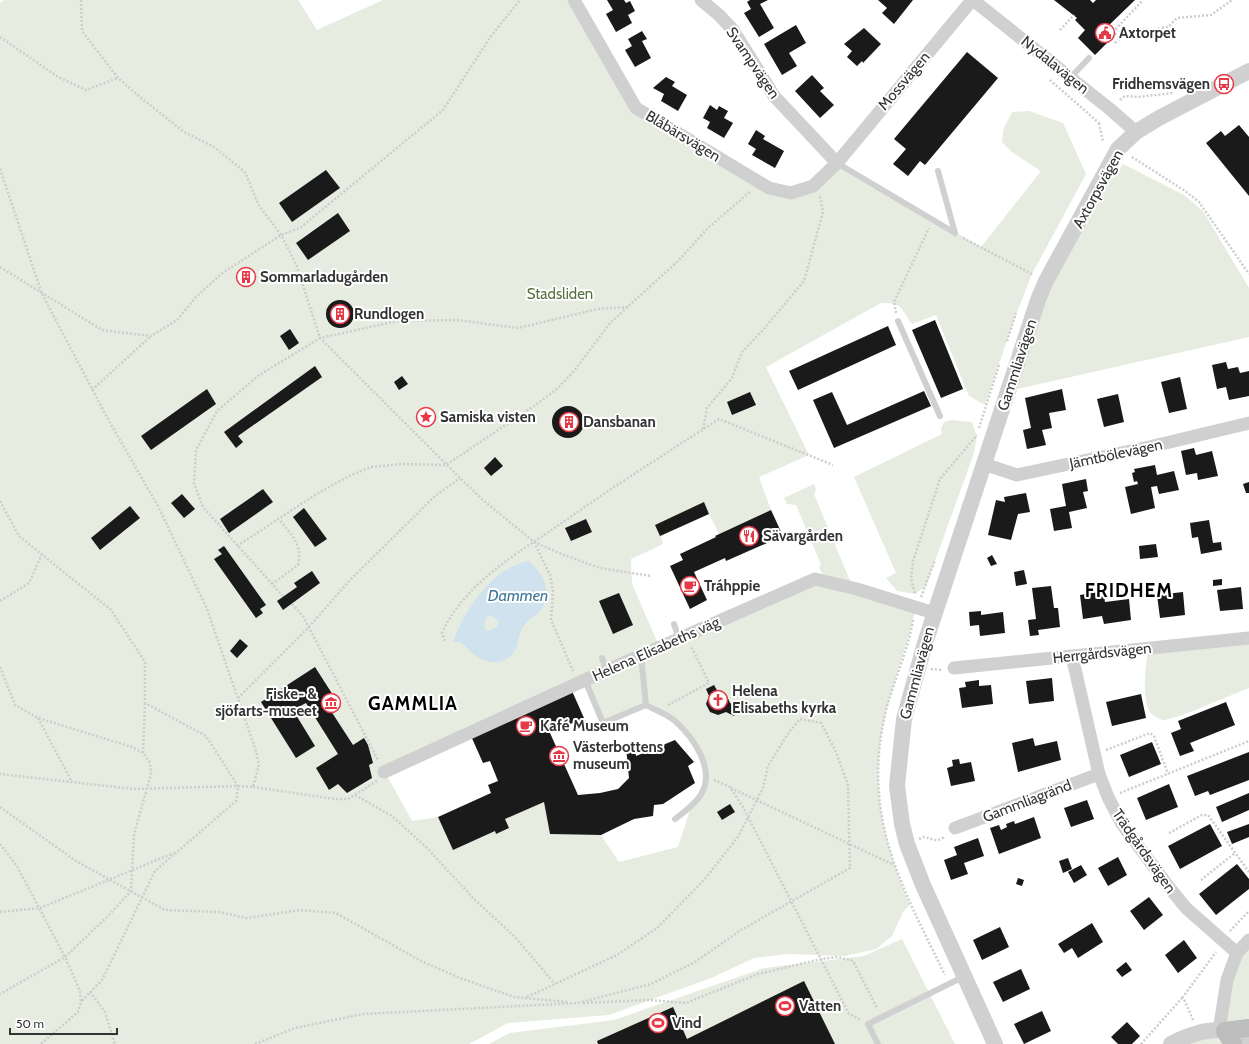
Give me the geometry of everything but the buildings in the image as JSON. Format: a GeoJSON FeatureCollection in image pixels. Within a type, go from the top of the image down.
{"type":"FeatureCollection","features":[{"type":"Feature","properties":{"kind":"main road"},"geometry":{"type":"LineString","coordinates":[[1226,1035],[1249,1028]]}},
{"type":"Feature","properties":{"kind":"street","name":"Blåbärsvägen"},"geometry":{"type":"LineString","coordinates":[[574,0],[636,108],[769,188],[791,193],[814,186],[837,163]]}},
{"type":"Feature","properties":{"kind":"street","name":"Svampvägen"},"geometry":{"type":"LineString","coordinates":[[701,0],[719,14],[733,30],[774,96],[837,163]]}},
{"type":"Feature","properties":{"kind":"street","name":"Mossvägen"},"geometry":{"type":"LineString","coordinates":[[837,163],[973,0]]}},
{"type":"Feature","properties":{"kind":"street","name":"Nydalavägen"},"geometry":{"type":"LineString","coordinates":[[973,0],[1111,110],[1136,132]]}},
{"type":"Feature","properties":{"kind":"street","name":"Axtorpsvägen"},"geometry":{"type":"LineString","coordinates":[[1038,300],[1046,281],[1118,149],[1136,132],[1249,71]]}},
{"type":"Feature","properties":{"kind":"street","name":"Gammliavägen"},"geometry":{"type":"LineString","coordinates":[[995,1044],[956,980],[907,844],[902,824],[897,786],[904,719],[934,613],[1038,300]]}},
{"type":"Feature","properties":{"kind":"street","name":"Jämtbölevägen"},"geometry":{"type":"LineString","coordinates":[[984,464],[1018,475],[1149,447],[1249,423]]}},
{"type":"Feature","properties":{"kind":"street","name":"Helena Elisabeths väg"},"geometry":{"type":"LineString","coordinates":[[384,772],[582,682],[605,664],[641,656],[815,579],[856,588],[934,613]]}},
{"type":"Feature","properties":{"kind":"street","name":"Herrgårdsvägen"},"geometry":{"type":"LineString","coordinates":[[954,668],[1249,638]]}},
{"type":"Feature","properties":{"kind":"street","name":"Trädgårdsvägen"},"geometry":{"type":"LineString","coordinates":[[1072,656],[1099,774],[1108,797],[1122,824],[1186,908],[1224,940],[1236,953]]}},
{"type":"Feature","properties":{"kind":"street","name":"Gammliagränd"},"geometry":{"type":"LineString","coordinates":[[955,828],[1099,774]]}},
{"type":"Feature","properties":{"kind":"street"},"geometry":{"type":"LineString","coordinates":[[1226,1035],[1227,980],[1236,953],[1249,940]]}},
{"type":"Feature","properties":{"kind":"street"},"geometry":{"type":"LineString","coordinates":[[1171,1044],[1181,1038],[1196,1034],[1226,1035],[1249,1038]]}},
{"type":"Feature","properties":{"kind":"lane"},"geometry":{"type":"LineString","coordinates":[[1071,78],[1089,58]]}},
{"type":"Feature","properties":{"kind":"lane"},"geometry":{"type":"LineString","coordinates":[[837,163],[955,233]]}},
{"type":"Feature","properties":{"kind":"lane"},"geometry":{"type":"LineString","coordinates":[[938,170],[955,233]]}},
{"type":"Feature","properties":{"kind":"lane"},"geometry":{"type":"LineString","coordinates":[[898,321],[940,416]]}},
{"type":"Feature","properties":{"kind":"lane"},"geometry":{"type":"LineString","coordinates":[[674,624],[683,637]]}},
{"type":"Feature","properties":{"kind":"lane"},"geometry":{"type":"LineString","coordinates":[[641,656],[646,705]]}},
{"type":"Feature","properties":{"kind":"lane"},"geometry":{"type":"LineString","coordinates":[[582,682],[603,723],[646,705],[674,720],[691,738],[702,756],[707,776],[701,795],[691,807],[675,819]]}},
{"type":"Feature","properties":{"kind":"lane"},"geometry":{"type":"LineString","coordinates":[[878,1044],[868,1024],[956,980]]}},
{"type":"Feature","properties":{"kind":"path"},"geometry":{"type":"LineString","coordinates":[[81,0],[82,31],[118,78],[184,132],[214,147],[245,172],[258,204],[281,234],[296,264],[320,338],[483,500],[534,542],[600,568],[651,576]]}},
{"type":"Feature","properties":{"kind":"path"},"geometry":{"type":"LineString","coordinates":[[92,390],[151,336],[177,320],[196,297],[221,274],[281,234],[300,228],[443,110],[491,36],[520,0]]}},
{"type":"Feature","properties":{"kind":"path"},"geometry":{"type":"LineString","coordinates":[[1120,38],[1113,32],[1143,0]]}},
{"type":"Feature","properties":{"kind":"path"},"geometry":{"type":"LineString","coordinates":[[1115,43],[1120,38],[1139,29],[1154,30],[1168,27],[1177,18],[1211,15],[1232,0]]}},
{"type":"Feature","properties":{"kind":"path"},"geometry":{"type":"LineString","coordinates":[[1060,30],[1074,15]]}},
{"type":"Feature","properties":{"kind":"path"},"geometry":{"type":"LineString","coordinates":[[0,37],[58,77],[86,90],[118,78]]}},
{"type":"Feature","properties":{"kind":"path"},"geometry":{"type":"LineString","coordinates":[[1100,148],[1103,142],[1103,135],[1099,123],[1124,96],[1158,96],[1179,90]]}},
{"type":"Feature","properties":{"kind":"path"},"geometry":{"type":"LineString","coordinates":[[1103,142],[1146,165],[1199,202],[1249,274]]}},
{"type":"Feature","properties":{"kind":"path"},"geometry":{"type":"LineString","coordinates":[[0,169],[42,294],[92,390],[159,508],[206,609],[256,751],[259,765],[253,788]]}},
{"type":"Feature","properties":{"kind":"path"},"geometry":{"type":"LineString","coordinates":[[703,429],[706,408],[732,378],[742,352],[804,282],[823,212],[817,182]]}},
{"type":"Feature","properties":{"kind":"path"},"geometry":{"type":"LineString","coordinates":[[237,546],[322,491],[371,467],[402,464],[446,464],[534,406],[557,389],[574,371],[610,323],[679,260],[708,228],[761,183]]}},
{"type":"Feature","properties":{"kind":"path"},"geometry":{"type":"LineString","coordinates":[[898,321],[894,302],[932,220]]}},
{"type":"Feature","properties":{"kind":"path"},"geometry":{"type":"LineString","coordinates":[[955,233],[1032,274]]}},
{"type":"Feature","properties":{"kind":"path"},"geometry":{"type":"LineString","coordinates":[[0,267],[102,330],[151,336]]}},
{"type":"Feature","properties":{"kind":"path"},"geometry":{"type":"LineString","coordinates":[[1029,281],[1035,268]]}},
{"type":"Feature","properties":{"kind":"path"},"geometry":{"type":"LineString","coordinates":[[284,596],[203,507],[194,483],[196,450],[217,411],[258,376],[320,338],[397,321],[457,320],[518,328],[598,309],[628,307]]}},
{"type":"Feature","properties":{"kind":"path"},"geometry":{"type":"LineString","coordinates":[[1006,344],[1018,310]]}},
{"type":"Feature","properties":{"kind":"path"},"geometry":{"type":"LineString","coordinates":[[916,607],[911,578],[913,561],[924,522],[940,479],[977,436],[982,416],[1002,358]]}},
{"type":"Feature","properties":{"kind":"path"},"geometry":{"type":"LineString","coordinates":[[445,641],[442,633],[449,619],[472,591],[502,564],[612,487],[719,419],[833,465]]}},
{"type":"Feature","properties":{"kind":"path"},"geometry":{"type":"LineString","coordinates":[[238,698],[309,627],[350,580],[435,496],[460,478]]}},
{"type":"Feature","properties":{"kind":"path"},"geometry":{"type":"LineString","coordinates":[[0,501],[19,536],[111,610],[145,662],[143,753]]}},
{"type":"Feature","properties":{"kind":"path"},"geometry":{"type":"LineString","coordinates":[[272,584],[298,566],[300,556],[298,546],[279,519]]}},
{"type":"Feature","properties":{"kind":"path"},"geometry":{"type":"LineString","coordinates":[[534,542],[550,575],[553,591],[551,620],[582,682]]}},
{"type":"Feature","properties":{"kind":"path"},"geometry":{"type":"LineString","coordinates":[[0,601],[29,584],[42,554]]}},
{"type":"Feature","properties":{"kind":"path"},"geometry":{"type":"LineString","coordinates":[[935,560],[916,607],[912,628],[886,710],[880,745],[879,799],[884,830],[894,865],[910,905],[956,980]]}},
{"type":"Feature","properties":{"kind":"path"},"geometry":{"type":"LineString","coordinates":[[0,774],[134,789],[238,786],[336,799],[348,799],[355,795],[377,781],[384,772],[303,616],[292,604]]}},
{"type":"Feature","properties":{"kind":"path"},"geometry":{"type":"LineString","coordinates":[[656,710],[709,683],[683,637]]}},
{"type":"Feature","properties":{"kind":"path"},"geometry":{"type":"LineString","coordinates":[[0,667],[15,705],[38,718],[132,747],[143,753],[150,763],[151,774],[134,834],[131,891],[110,915],[65,956],[0,994]]}},
{"type":"Feature","properties":{"kind":"path"},"geometry":{"type":"LineString","coordinates":[[81,1002],[102,980],[155,871],[236,801],[238,786],[206,736],[145,703]]}},
{"type":"Feature","properties":{"kind":"path"},"geometry":{"type":"LineString","coordinates":[[38,718],[72,782]]}},
{"type":"Feature","properties":{"kind":"path"},"geometry":{"type":"LineString","coordinates":[[0,807],[76,861],[165,910],[219,912],[247,918],[300,910],[336,912],[426,963],[460,978],[514,997],[578,1003],[651,984],[695,962],[741,930],[850,868],[848,785],[836,752],[821,723],[800,719],[789,732],[768,766],[763,788],[738,837],[704,880],[657,928],[617,955],[525,998]]}},
{"type":"Feature","properties":{"kind":"path"},"geometry":{"type":"LineString","coordinates":[[1094,755],[1150,733],[1154,736],[1168,774]]}},
{"type":"Feature","properties":{"kind":"path"},"geometry":{"type":"LineString","coordinates":[[1108,797],[1249,741]]}},
{"type":"Feature","properties":{"kind":"path"},"geometry":{"type":"LineString","coordinates":[[707,776],[894,865]]}},
{"type":"Feature","properties":{"kind":"path"},"geometry":{"type":"LineString","coordinates":[[730,788],[748,816],[849,1014],[868,1024]]}},
{"type":"Feature","properties":{"kind":"path"},"geometry":{"type":"LineString","coordinates":[[355,795],[392,816],[428,849],[475,900],[514,936],[555,984]]}},
{"type":"Feature","properties":{"kind":"path"},"geometry":{"type":"LineString","coordinates":[[1169,833],[1202,815],[1208,815],[1249,872]]}},
{"type":"Feature","properties":{"kind":"path"},"geometry":{"type":"LineString","coordinates":[[918,839],[924,837],[932,841],[942,839],[955,828]]}},
{"type":"Feature","properties":{"kind":"path"},"geometry":{"type":"LineString","coordinates":[[916,832],[920,844]]}},
{"type":"Feature","properties":{"kind":"path"},"geometry":{"type":"LineString","coordinates":[[0,844],[17,866],[40,908],[65,956],[80,991],[81,1002],[78,1012],[41,1044]]}},
{"type":"Feature","properties":{"kind":"path"},"geometry":{"type":"LineString","coordinates":[[0,912],[40,908],[178,851]]}},
{"type":"Feature","properties":{"kind":"path"},"geometry":{"type":"LineString","coordinates":[[1201,880],[1235,854]]}},
{"type":"Feature","properties":{"kind":"path"},"geometry":{"type":"LineString","coordinates":[[1141,1044],[1183,997],[1224,940],[1249,911]]}},
{"type":"Feature","properties":{"kind":"path"},"geometry":{"type":"LineString","coordinates":[[255,1044],[295,1028],[363,1014],[649,1000],[686,1003],[758,974],[821,958],[838,957],[853,961],[882,1018]]}},
{"type":"Feature","properties":{"kind":"path"},"geometry":{"type":"LineString","coordinates":[[90,992],[105,1012],[115,1044]]}},
{"type":"Feature","properties":{"kind":"path"},"geometry":{"type":"LineString","coordinates":[[1183,997],[1191,1012],[1196,1034]]}},
{"type":"Feature","properties":{"kind":"green space","name":"Stadsliden"},"geometry":{"type":"Polygon","coordinates":[[[4,0],[298,0],[317,30],[383,0],[574,0],[636,108],[791,193],[837,163],[981,247],[1041,171],[1013,153],[1002,142],[1003,130],[1012,112],[1029,111],[1063,123],[1086,174],[1032,274],[1015,317],[985,405],[969,396],[936,315],[912,324],[900,307],[893,304],[881,303],[766,367],[809,455],[759,477],[771,510],[719,534],[709,514],[661,536],[663,544],[631,559],[632,584],[660,648],[825,580],[819,567],[821,564],[796,505],[787,504],[784,498],[814,484],[816,489],[814,494],[853,588],[916,607],[910,633],[887,709],[881,736],[879,761],[881,809],[885,832],[900,880],[910,905],[903,912],[892,936],[876,949],[845,956],[787,954],[754,958],[711,978],[609,1015],[508,1023],[469,1044],[0,1044],[0,3],[4,0]],[[585,681],[385,772],[412,821],[438,817],[453,850],[495,831],[496,834],[509,828],[505,819],[544,802],[550,834],[601,835],[619,862],[678,847],[691,807],[707,776],[702,756],[674,720],[646,705],[603,723],[585,681]]]}},
{"type":"Feature","properties":{"kind":"green space"},"geometry":{"type":"Polygon","coordinates":[[[1123,164],[1184,195],[1203,211],[1249,288],[1249,337],[1008,391],[1080,222],[1123,164]]]}},
{"type":"Feature","properties":{"kind":"green space"},"geometry":{"type":"Polygon","coordinates":[[[950,420],[972,422],[977,436],[974,453],[926,586],[915,594],[897,591],[886,578],[896,573],[854,477],[942,434],[941,429],[944,422],[950,420]]]}},
{"type":"Feature","properties":{"kind":"green space"},"geometry":{"type":"Polygon","coordinates":[[[1249,638],[1249,688],[1191,712],[1169,719],[1161,720],[1150,712],[1147,706],[1145,690],[1145,672],[1148,649],[1249,638]]]}},
{"type":"Feature","properties":{"kind":"green space"},"geometry":{"type":"Polygon","coordinates":[[[902,939],[955,1044],[489,1044],[510,1033],[614,1020],[764,968],[864,956],[902,939]]]}},
{"type":"Feature","properties":{"kind":"green space"},"geometry":{"type":"Polygon","coordinates":[[[1249,940],[1249,1044],[1183,1044],[1219,1031],[1227,980],[1249,940]]]}},
{"type":"Feature","properties":{"kind":"water","name":"Dammen"},"geometry":{"type":"Polygon","coordinates":[[[528,561],[533,565],[542,577],[545,584],[546,598],[540,611],[524,626],[516,648],[510,657],[500,662],[489,662],[474,655],[461,642],[453,642],[458,629],[472,604],[481,592],[502,572],[515,565],[528,561]],[[488,616],[484,624],[485,629],[488,631],[497,627],[499,622],[492,616],[488,616]]]}},
{"type":"Feature","properties":{"kind":"place","name":"Axtorpet"},"geometry":{"type":"Point","coordinates":[1105,33]}},
{"type":"Feature","properties":{"kind":"place","name":"Fridhemsvägen"},"geometry":{"type":"Point","coordinates":[1224,84]}},
{"type":"Feature","properties":{"kind":"place","name":"Sommarladugården"},"geometry":{"type":"Point","coordinates":[246,277]}},
{"type":"Feature","properties":{"kind":"place","name":"Rundlogen"},"geometry":{"type":"Point","coordinates":[340,314]}},
{"type":"Feature","properties":{"kind":"place","name":"Samiska visten"},"geometry":{"type":"Point","coordinates":[426,417]}},
{"type":"Feature","properties":{"kind":"place","name":"Dansbanan"},"geometry":{"type":"Point","coordinates":[569,422]}},
{"type":"Feature","properties":{"kind":"place","name":"Sävargården"},"geometry":{"type":"Point","coordinates":[749,536]}},
{"type":"Feature","properties":{"kind":"place","name":"Tráhppie"},"geometry":{"type":"Point","coordinates":[690,586]}},
{"type":"Feature","properties":{"kind":"place","name":"Helena Elisabeths kyrka"},"geometry":{"type":"Point","coordinates":[718,700]}},
{"type":"Feature","properties":{"kind":"place","name":"Fiske- & sjöfarts-museet"},"geometry":{"type":"Point","coordinates":[331,703]}},
{"type":"Feature","properties":{"kind":"place","name":"Kafé Museum"},"geometry":{"type":"Point","coordinates":[526,726]}},
{"type":"Feature","properties":{"kind":"place","name":"Västerbottens museum"},"geometry":{"type":"Point","coordinates":[559,756]}},
{"type":"Feature","properties":{"kind":"place","name":"Vatten"},"geometry":{"type":"Point","coordinates":[785,1006]}},
{"type":"Feature","properties":{"kind":"place","name":"Vind"},"geometry":{"type":"Point","coordinates":[658,1023]}},
{"type":"Feature","properties":{"kind":"district","name":"FRIDHEM"},"geometry":{"type":"Point","coordinates":[1129,590]}},
{"type":"Feature","properties":{"kind":"district","name":"GAMMLIA"},"geometry":{"type":"Point","coordinates":[413,703]}}]}
